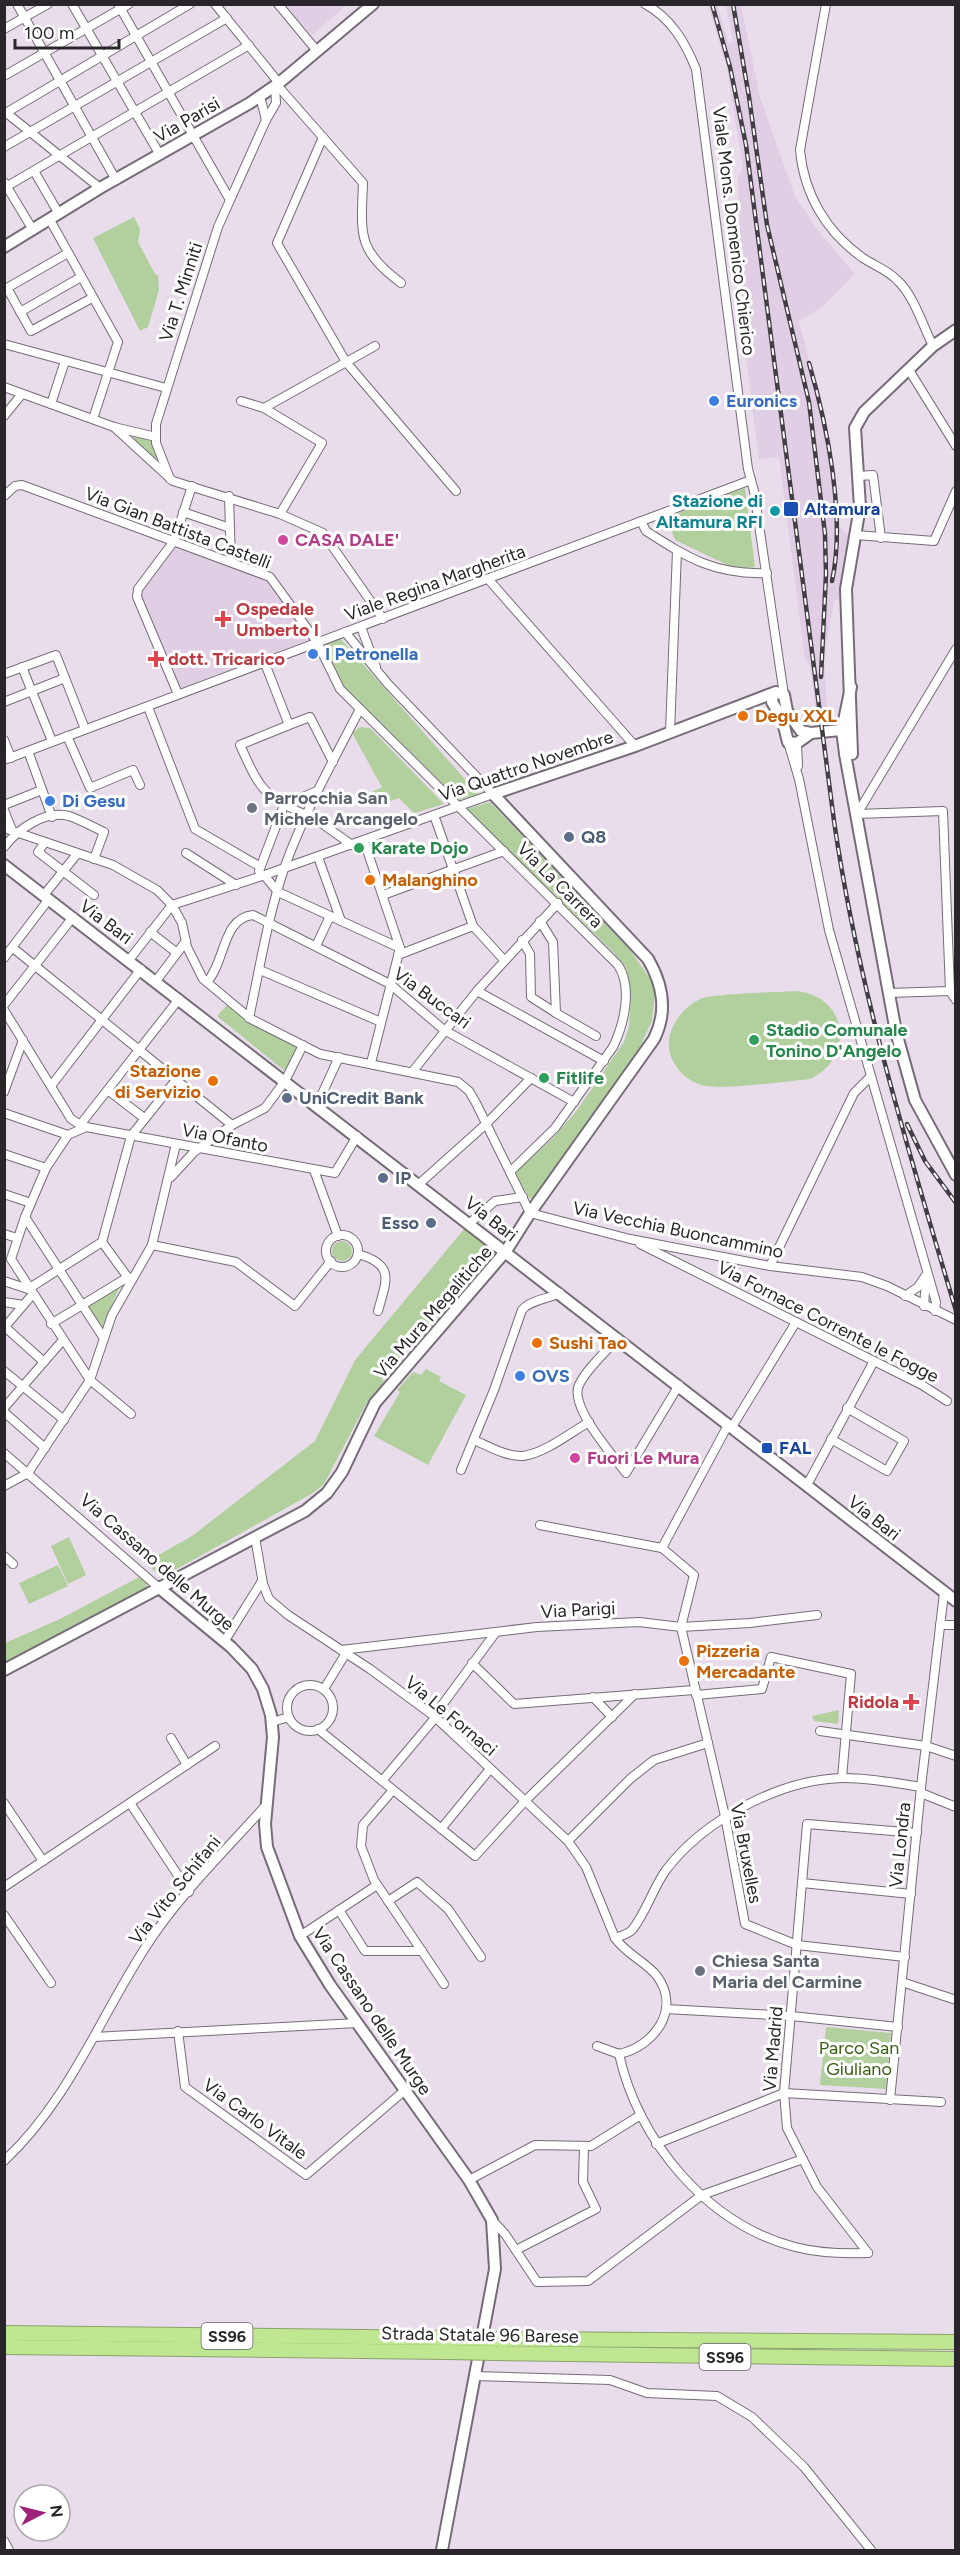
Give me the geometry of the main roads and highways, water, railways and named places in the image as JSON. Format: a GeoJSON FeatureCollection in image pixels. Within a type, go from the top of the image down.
{"type":"FeatureCollection","features":[{"type":"Feature","properties":{"kind":"highway","name":"Strada Statale 96 Barese"},"geometry":{"type":"LineString","coordinates":[[4,2333],[956,2359]]}},
{"type":"Feature","properties":{"kind":"highway","name":"Strada Statale 96 Barese"},"geometry":{"type":"LineString","coordinates":[[497,2346],[956,2342]]}},
{"type":"Feature","properties":{"kind":"highway","name":"Strada Statale 96 Barese"},"geometry":{"type":"LineString","coordinates":[[4,2347],[449,2345]]}},
{"type":"Feature","properties":{"kind":"railway"},"geometry":{"type":"LineString","coordinates":[[712,4],[730,67],[746,145],[844,883],[870,1007],[956,1311]]}},
{"type":"Feature","properties":{"kind":"railway"},"geometry":{"type":"LineString","coordinates":[[733,4],[767,225],[809,402],[825,534],[826,574],[821,677]]}},
{"type":"Feature","properties":{"kind":"railway"},"geometry":{"type":"LineString","coordinates":[[809,363],[828,442],[836,500],[836,556],[832,581]]}},
{"type":"Feature","properties":{"kind":"railway"},"geometry":{"type":"LineString","coordinates":[[907,1124],[925,1161],[956,1203]]}},
{"type":"Feature","properties":{"kind":"place","name":"Euronics"},"geometry":{"type":"Point","coordinates":[714,401]}},
{"type":"Feature","properties":{"kind":"place","name":"Altamura"},"geometry":{"type":"Point","coordinates":[791,509]}},
{"type":"Feature","properties":{"kind":"place","name":"Stazione di Altamura RFI"},"geometry":{"type":"Point","coordinates":[775,511]}},
{"type":"Feature","properties":{"kind":"place","name":"CASA DALE'"},"geometry":{"type":"Point","coordinates":[283,540]}},
{"type":"Feature","properties":{"kind":"place","name":"Ospedale Umberto I"},"geometry":{"type":"Point","coordinates":[223,619]}},
{"type":"Feature","properties":{"kind":"place","name":"I Petronella"},"geometry":{"type":"Point","coordinates":[313,654]}},
{"type":"Feature","properties":{"kind":"place","name":"dott. Tricarico"},"geometry":{"type":"Point","coordinates":[156,659]}},
{"type":"Feature","properties":{"kind":"place","name":"Degu XXL"},"geometry":{"type":"Point","coordinates":[743,716]}},
{"type":"Feature","properties":{"kind":"place","name":"Di Gesu"},"geometry":{"type":"Point","coordinates":[50,801]}},
{"type":"Feature","properties":{"kind":"place","name":"Parrocchia San Michele Arcangelo"},"geometry":{"type":"Point","coordinates":[252,808]}},
{"type":"Feature","properties":{"kind":"place","name":"Q8"},"geometry":{"type":"Point","coordinates":[569,837]}},
{"type":"Feature","properties":{"kind":"place","name":"Karate Dojo"},"geometry":{"type":"Point","coordinates":[359,848]}},
{"type":"Feature","properties":{"kind":"place","name":"Malanghino"},"geometry":{"type":"Point","coordinates":[370,880]}},
{"type":"Feature","properties":{"kind":"place","name":"Stadio Comunale Tonino D'Angelo"},"geometry":{"type":"Point","coordinates":[754,1040]}},
{"type":"Feature","properties":{"kind":"place","name":"Fitlife"},"geometry":{"type":"Point","coordinates":[544,1078]}},
{"type":"Feature","properties":{"kind":"place","name":"Stazione di Servizio"},"geometry":{"type":"Point","coordinates":[213,1081]}},
{"type":"Feature","properties":{"kind":"place","name":"UniCredit Bank"},"geometry":{"type":"Point","coordinates":[287,1098]}},
{"type":"Feature","properties":{"kind":"place","name":"IP"},"geometry":{"type":"Point","coordinates":[383,1178]}},
{"type":"Feature","properties":{"kind":"place","name":"Esso"},"geometry":{"type":"Point","coordinates":[431,1223]}},
{"type":"Feature","properties":{"kind":"place","name":"Sushi Tao"},"geometry":{"type":"Point","coordinates":[537,1343]}},
{"type":"Feature","properties":{"kind":"place","name":"OVS"},"geometry":{"type":"Point","coordinates":[520,1376]}},
{"type":"Feature","properties":{"kind":"place","name":"FAL"},"geometry":{"type":"Point","coordinates":[767,1448]}},
{"type":"Feature","properties":{"kind":"place","name":"Fuori Le Mura"},"geometry":{"type":"Point","coordinates":[575,1458]}},
{"type":"Feature","properties":{"kind":"place","name":"Pizzeria Mercadante"},"geometry":{"type":"Point","coordinates":[684,1661]}},
{"type":"Feature","properties":{"kind":"place","name":"Ridola"},"geometry":{"type":"Point","coordinates":[911,1702]}},
{"type":"Feature","properties":{"kind":"place","name":"Chiesa Santa Maria del Carmine"},"geometry":{"type":"Point","coordinates":[700,1971]}},
{"type":"Feature","properties":{"kind":"park label","name":"Parco San Giuliano"},"geometry":{"type":"Point","coordinates":[859,2058]}}]}
